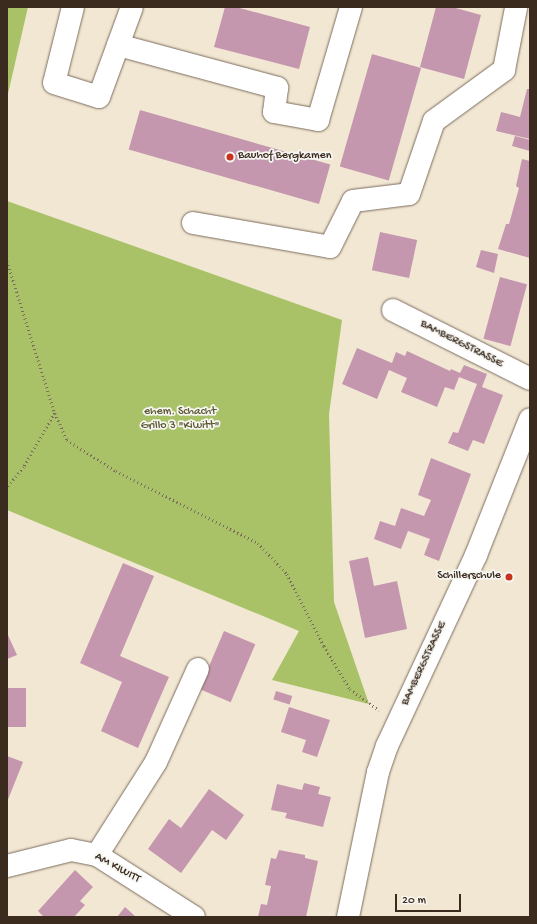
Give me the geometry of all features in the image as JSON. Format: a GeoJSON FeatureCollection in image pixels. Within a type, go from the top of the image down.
{"type":"FeatureCollection","features":[{"type":"Feature","properties":{"kind":"street"},"geometry":{"type":"LineString","coordinates":[[73,7],[54,83],[99,97],[132,7]]}},
{"type":"Feature","properties":{"kind":"street"},"geometry":{"type":"LineString","coordinates":[[118,46],[277,88],[274,112],[318,120],[351,7]]}},
{"type":"Feature","properties":{"kind":"street"},"geometry":{"type":"LineString","coordinates":[[193,223],[330,247],[352,201],[409,194],[434,121],[504,70],[519,9]]}},
{"type":"Feature","properties":{"kind":"street","name":"BAMBERGSTRASSE"},"geometry":{"type":"LineString","coordinates":[[393,310],[530,379]]}},
{"type":"Feature","properties":{"kind":"street","name":"BAMBERGSTRASSE"},"geometry":{"type":"LineString","coordinates":[[348,917],[378,772],[397,723],[476,556],[530,419]]}},
{"type":"Feature","properties":{"kind":"street"},"geometry":{"type":"LineString","coordinates":[[97,855],[156,762],[198,670]]}},
{"type":"Feature","properties":{"kind":"street","name":"AM KIWITT"},"geometry":{"type":"LineString","coordinates":[[7,865],[71,850],[97,855],[194,917]]}},
{"type":"Feature","properties":{"kind":"path"},"geometry":{"type":"LineString","coordinates":[[7,261],[55,413],[66,440],[116,471],[258,543],[287,574],[324,646],[350,689],[397,723]]}},
{"type":"Feature","properties":{"kind":"path"},"geometry":{"type":"LineString","coordinates":[[7,487],[24,467],[55,413]]}},
{"type":"Feature","properties":{"kind":"green space"},"geometry":{"type":"Polygon","coordinates":[[[7,7],[28,7],[7,98],[7,7]]]}},
{"type":"Feature","properties":{"kind":"green space","name":"ehem. Schacht Grillo 3 \"Kiwitt\""},"geometry":{"type":"Polygon","coordinates":[[[7,201],[342,320],[329,414],[334,602],[369,704],[272,680],[299,631],[7,510],[7,201]]]}},
{"type":"Feature","properties":{"kind":"building"},"geometry":{"type":"Polygon","coordinates":[[[225,7],[236,7],[310,27],[299,69],[214,47],[225,7]]]}},
{"type":"Feature","properties":{"kind":"building"},"geometry":{"type":"Polygon","coordinates":[[[436,7],[452,7],[481,15],[464,79],[420,67],[436,7]]]}},
{"type":"Feature","properties":{"kind":"building","name":"Bauhof Bergkamen"},"geometry":{"type":"Polygon","coordinates":[[[372,54],[421,68],[389,181],[340,166],[372,54]]]}},
{"type":"Feature","properties":{"kind":"building"},"geometry":{"type":"Polygon","coordinates":[[[527,89],[530,89],[530,139],[496,131],[501,112],[520,117],[527,89]]]}},
{"type":"Feature","properties":{"kind":"building","name":"Bauhof Bergkamen"},"geometry":{"type":"Polygon","coordinates":[[[140,110],[330,165],[319,204],[129,149],[140,110]]]}},
{"type":"Feature","properties":{"kind":"building"},"geometry":{"type":"Polygon","coordinates":[[[515,136],[530,140],[530,151],[512,146],[515,136]]]}},
{"type":"Feature","properties":{"kind":"building"},"geometry":{"type":"Polygon","coordinates":[[[522,159],[530,161],[530,258],[498,249],[506,224],[509,224],[519,188],[516,186],[522,159]]]}},
{"type":"Feature","properties":{"kind":"building"},"geometry":{"type":"Polygon","coordinates":[[[380,232],[417,240],[409,278],[372,270],[380,232]]]}},
{"type":"Feature","properties":{"kind":"building"},"geometry":{"type":"Polygon","coordinates":[[[481,250],[498,254],[494,273],[476,267],[481,250]]]}},
{"type":"Feature","properties":{"kind":"building"},"geometry":{"type":"Polygon","coordinates":[[[500,277],[527,284],[510,346],[483,339],[500,277]]]}},
{"type":"Feature","properties":{"kind":"building"},"geometry":{"type":"Polygon","coordinates":[[[357,348],[392,363],[396,352],[405,356],[407,351],[450,371],[451,369],[460,373],[464,365],[487,374],[482,387],[503,395],[484,444],[473,440],[468,451],[448,443],[453,432],[458,433],[477,384],[459,377],[454,390],[445,387],[437,407],[401,392],[407,378],[389,370],[377,399],[342,384],[357,348]]]}},
{"type":"Feature","properties":{"kind":"building"},"geometry":{"type":"Polygon","coordinates":[[[431,458],[471,474],[439,561],[424,555],[430,539],[408,531],[401,549],[374,539],[380,521],[395,526],[401,508],[424,516],[431,500],[418,495],[431,458]]]}},
{"type":"Feature","properties":{"kind":"building"},"geometry":{"type":"Polygon","coordinates":[[[368,557],[374,586],[397,581],[407,629],[365,638],[349,561],[368,557]]]}},
{"type":"Feature","properties":{"kind":"building"},"geometry":{"type":"Polygon","coordinates":[[[123,563],[154,576],[120,656],[169,677],[138,748],[101,731],[122,682],[80,663],[123,563]]]}},
{"type":"Feature","properties":{"kind":"building"},"geometry":{"type":"Polygon","coordinates":[[[224,631],[255,644],[231,702],[199,689],[224,631]]]}},
{"type":"Feature","properties":{"kind":"building"},"geometry":{"type":"Polygon","coordinates":[[[7,633],[17,655],[7,659],[7,633]]]}},
{"type":"Feature","properties":{"kind":"building"},"geometry":{"type":"Polygon","coordinates":[[[7,688],[26,688],[26,727],[7,727],[7,688]]]}},
{"type":"Feature","properties":{"kind":"building"},"geometry":{"type":"Polygon","coordinates":[[[276,691],[292,696],[290,705],[273,700],[276,691]]]}},
{"type":"Feature","properties":{"kind":"building"},"geometry":{"type":"Polygon","coordinates":[[[289,707],[330,720],[317,757],[302,752],[306,740],[281,732],[289,707]]]}},
{"type":"Feature","properties":{"kind":"building"},"geometry":{"type":"Polygon","coordinates":[[[7,756],[23,762],[7,802],[7,756]]]}},
{"type":"Feature","properties":{"kind":"building"},"geometry":{"type":"Polygon","coordinates":[[[304,783],[320,787],[318,794],[331,797],[323,827],[285,818],[287,813],[271,810],[277,784],[302,790],[304,783]]]}},
{"type":"Feature","properties":{"kind":"building"},"geometry":{"type":"Polygon","coordinates":[[[209,789],[244,815],[226,840],[212,830],[181,873],[148,849],[169,819],[181,828],[209,789]]]}},
{"type":"Feature","properties":{"kind":"building"},"geometry":{"type":"Polygon","coordinates":[[[279,850],[305,855],[305,858],[318,861],[306,917],[258,917],[261,904],[267,905],[271,886],[265,885],[271,858],[276,859],[279,850]]]}},
{"type":"Feature","properties":{"kind":"building"},"geometry":{"type":"Polygon","coordinates":[[[75,870],[93,887],[80,901],[85,905],[74,917],[44,917],[38,911],[75,870]]]}},
{"type":"Feature","properties":{"kind":"building"},"geometry":{"type":"Polygon","coordinates":[[[125,907],[136,917],[117,917],[125,907]]]}},
{"type":"Feature","properties":{"kind":"place","name":"Bauhof Bergkamen"},"geometry":{"type":"Point","coordinates":[230,157]}},
{"type":"Feature","properties":{"kind":"place","name":"Schillerschule"},"geometry":{"type":"Point","coordinates":[509,577]}}]}
